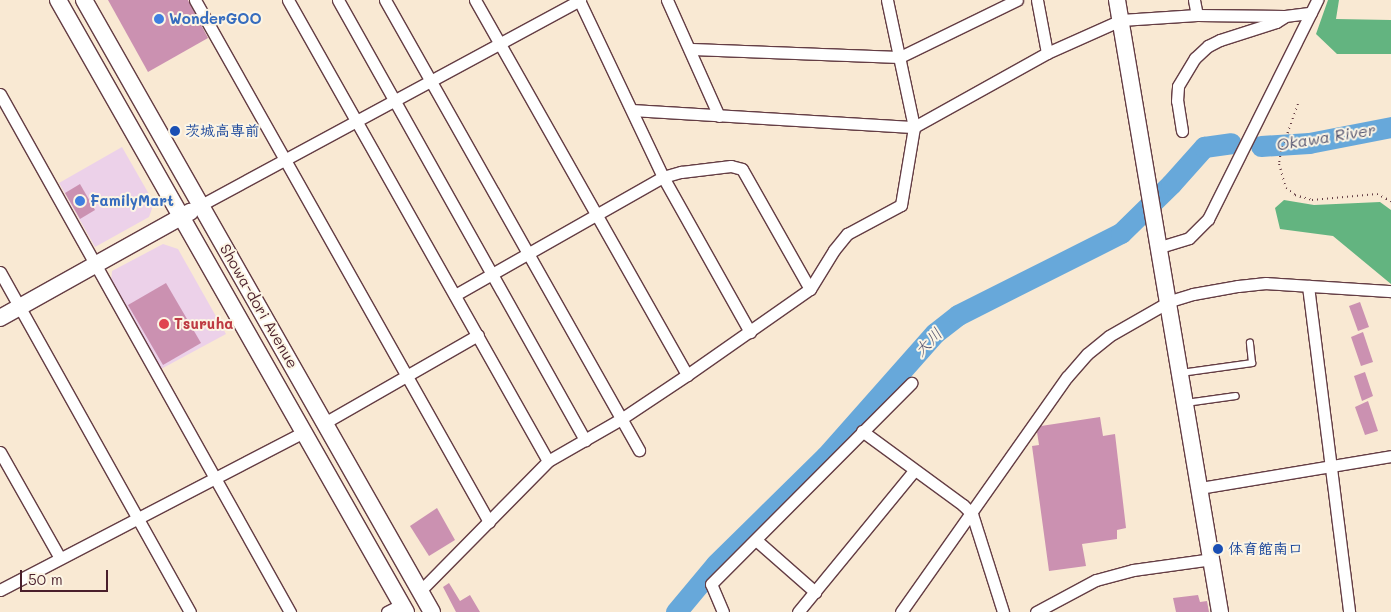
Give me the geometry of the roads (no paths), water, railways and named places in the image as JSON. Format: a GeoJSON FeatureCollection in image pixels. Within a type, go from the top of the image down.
{"type":"FeatureCollection","features":[{"type":"Feature","properties":{"kind":"street","name":"Showa-dori Avenue"},"geometry":{"type":"LineString","coordinates":[[58,0],[182,216],[398,610]]}},
{"type":"Feature","properties":{"kind":"street","name":"Showa-dori Avenue"},"geometry":{"type":"LineString","coordinates":[[84,0],[326,422],[432,612]]}},
{"type":"Feature","properties":{"kind":"street"},"geometry":{"type":"LineString","coordinates":[[195,0],[489,522]]}},
{"type":"Feature","properties":{"kind":"street"},"geometry":{"type":"LineString","coordinates":[[288,0],[358,121],[548,461]]}},
{"type":"Feature","properties":{"kind":"street"},"geometry":{"type":"LineString","coordinates":[[338,0],[585,440]]}},
{"type":"Feature","properties":{"kind":"street"},"geometry":{"type":"LineString","coordinates":[[385,0],[639,450]]}},
{"type":"Feature","properties":{"kind":"street"},"geometry":{"type":"LineString","coordinates":[[475,0],[687,375]]}},
{"type":"Feature","properties":{"kind":"street"},"geometry":{"type":"LineString","coordinates":[[0,318],[201,205],[580,0],[633,110],[663,178],[750,332]]}},
{"type":"Feature","properties":{"kind":"street"},"geometry":{"type":"LineString","coordinates":[[666,0],[719,116]]}},
{"type":"Feature","properties":{"kind":"street"},"geometry":{"type":"LineString","coordinates":[[420,591],[548,461],[621,418],[687,375],[810,289],[834,250],[847,234],[902,205],[914,128],[887,0]]}},
{"type":"Feature","properties":{"kind":"street"},"geometry":{"type":"LineString","coordinates":[[690,49],[900,57],[1016,0]]}},
{"type":"Feature","properties":{"kind":"street"},"geometry":{"type":"LineString","coordinates":[[1037,0],[1047,53]]}},
{"type":"Feature","properties":{"kind":"street"},"geometry":{"type":"LineString","coordinates":[[1118,0],[1170,301],[1220,612]]}},
{"type":"Feature","properties":{"kind":"street"},"geometry":{"type":"LineString","coordinates":[[1194,0],[1197,15]]}},
{"type":"Feature","properties":{"kind":"street"},"geometry":{"type":"LineString","coordinates":[[1160,247],[1190,238],[1200,230],[1208,219],[1317,0]]}},
{"type":"Feature","properties":{"kind":"street"},"geometry":{"type":"LineString","coordinates":[[633,110],[914,128],[1047,53],[1121,20],[1197,15],[1285,16],[1311,13]]}},
{"type":"Feature","properties":{"kind":"street"},"geometry":{"type":"LineString","coordinates":[[1182,131],[1177,101],[1178,86],[1195,58],[1208,46],[1220,40],[1276,22],[1285,16]]}},
{"type":"Feature","properties":{"kind":"street"},"geometry":{"type":"LineString","coordinates":[[0,94],[97,264],[290,612]]}},
{"type":"Feature","properties":{"kind":"street"},"geometry":{"type":"LineString","coordinates":[[455,295],[528,252],[663,178],[681,172],[731,166],[742,169],[810,289]]}},
{"type":"Feature","properties":{"kind":"street"},"geometry":{"type":"LineString","coordinates":[[0,272],[190,612]]}},
{"type":"Feature","properties":{"kind":"street"},"geometry":{"type":"LineString","coordinates":[[901,612],[1067,377],[1088,354],[1124,326],[1170,301],[1193,294],[1238,286],[1266,283],[1391,291]]}},
{"type":"Feature","properties":{"kind":"street"},"geometry":{"type":"LineString","coordinates":[[1308,286],[1349,612]]}},
{"type":"Feature","properties":{"kind":"street"},"geometry":{"type":"LineString","coordinates":[[326,422],[406,374],[478,335]]}},
{"type":"Feature","properties":{"kind":"street"},"geometry":{"type":"LineString","coordinates":[[723,612],[711,584],[911,383]]}},
{"type":"Feature","properties":{"kind":"street"},"geometry":{"type":"LineString","coordinates":[[862,431],[914,471],[963,505],[972,514],[1003,612]]}},
{"type":"Feature","properties":{"kind":"street"},"geometry":{"type":"LineString","coordinates":[[0,590],[302,433]]}},
{"type":"Feature","properties":{"kind":"street"},"geometry":{"type":"LineString","coordinates":[[0,452],[60,558]]}},
{"type":"Feature","properties":{"kind":"street"},"geometry":{"type":"LineString","coordinates":[[1200,488],[1391,456]]}},
{"type":"Feature","properties":{"kind":"street"},"geometry":{"type":"LineString","coordinates":[[798,612],[914,471]]}},
{"type":"Feature","properties":{"kind":"street"},"geometry":{"type":"LineString","coordinates":[[756,540],[815,592]]}},
{"type":"Feature","properties":{"kind":"street"},"geometry":{"type":"LineString","coordinates":[[1036,612],[1096,580],[1133,570],[1212,559]]}},
{"type":"Feature","properties":{"kind":"lane"},"geometry":{"type":"LineString","coordinates":[[1181,373],[1252,363],[1250,343]]}},
{"type":"Feature","properties":{"kind":"lane"},"geometry":{"type":"LineString","coordinates":[[1186,403],[1236,396]]}},
{"type":"Feature","properties":{"kind":"waterway","name":"Okawa River"},"geometry":{"type":"LineString","coordinates":[[1261,146],[1309,143],[1391,127]]}},
{"type":"Feature","properties":{"kind":"waterway","name":"大川"},"geometry":{"type":"LineString","coordinates":[[676,612],[716,564],[826,456],[935,333],[958,315],[1121,233],[1171,184],[1204,147],[1231,143]]}},
{"type":"Feature","properties":{"kind":"place","name":"WonderGOO"},"geometry":{"type":"Point","coordinates":[159,19]}},
{"type":"Feature","properties":{"kind":"place","name":"茨城高専前"},"geometry":{"type":"Point","coordinates":[175,131]}},
{"type":"Feature","properties":{"kind":"place","name":"FamilyMart"},"geometry":{"type":"Point","coordinates":[80,201]}},
{"type":"Feature","properties":{"kind":"place","name":"Tsuruha"},"geometry":{"type":"Point","coordinates":[164,324]}},
{"type":"Feature","properties":{"kind":"place","name":"体育館南口"},"geometry":{"type":"Point","coordinates":[1218,549]}}]}
